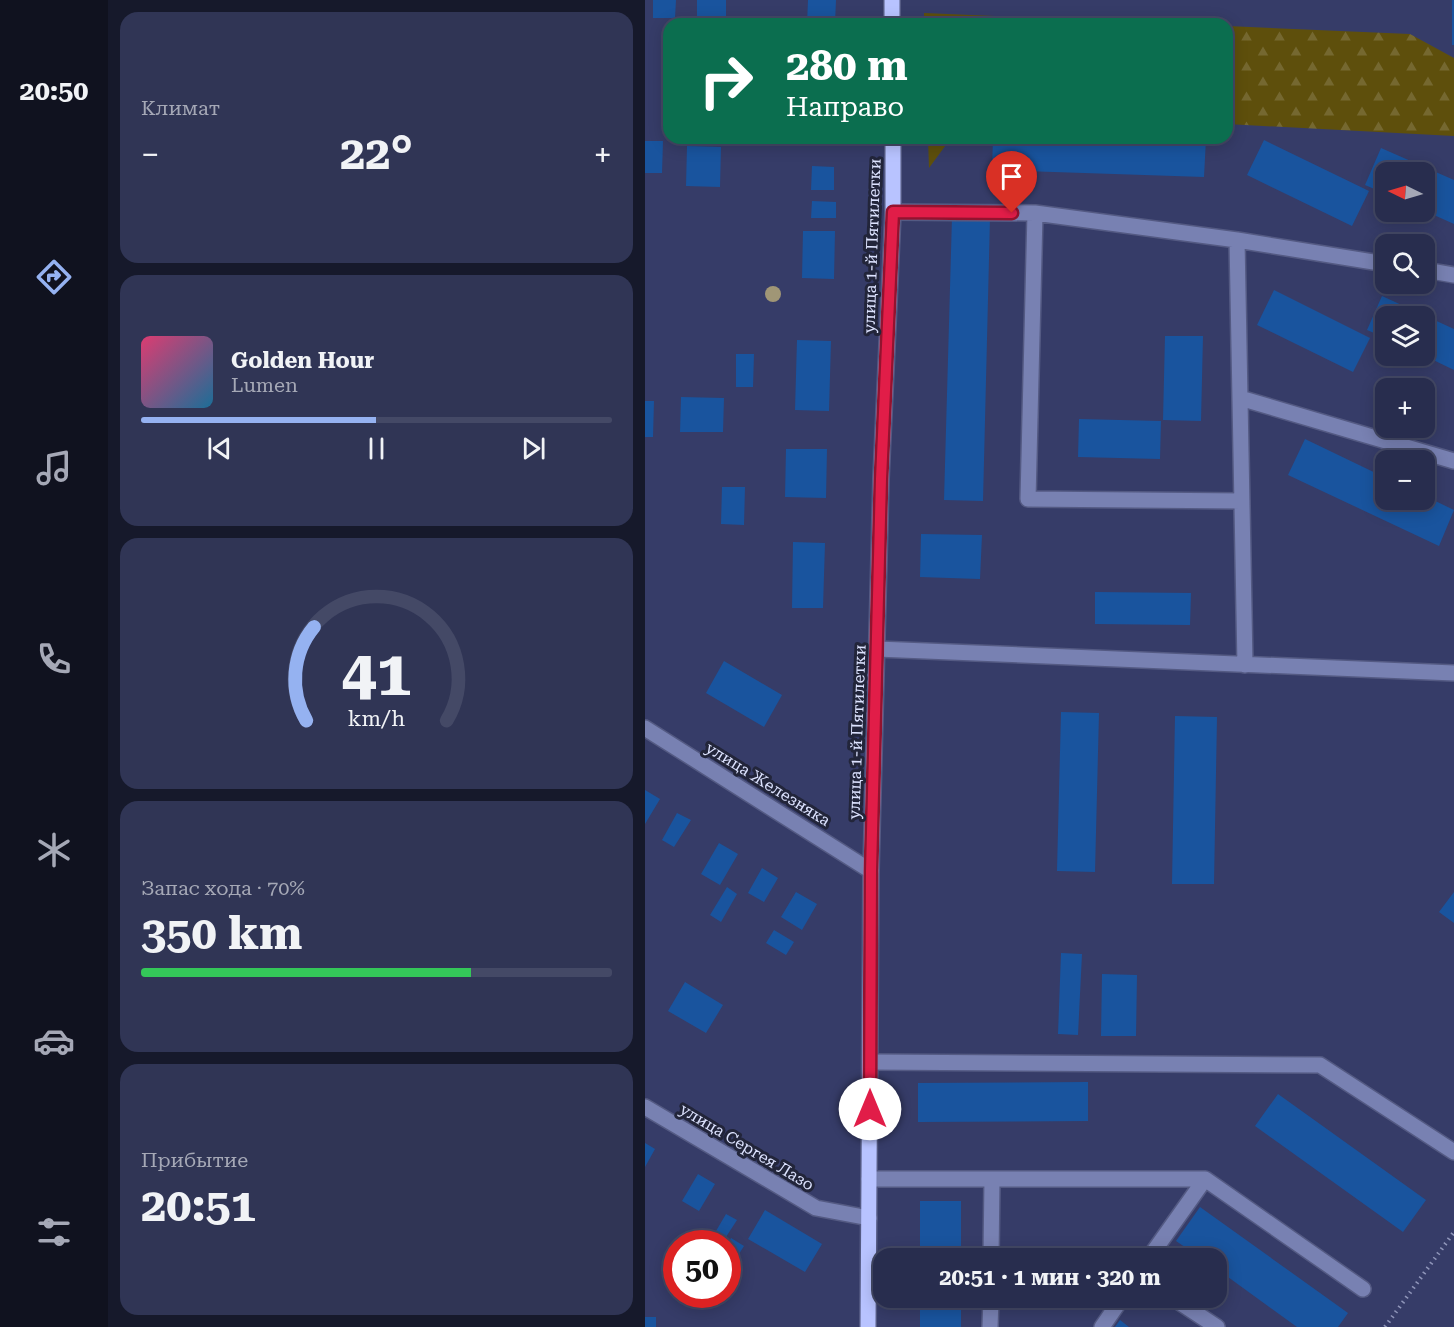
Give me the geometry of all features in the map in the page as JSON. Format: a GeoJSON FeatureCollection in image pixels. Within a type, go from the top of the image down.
{"type":"FeatureCollection","features":[{"type":"Feature","properties":{"kind":"main road"},"geometry":{"type":"LineString","coordinates":[[892,0],[892,18]]}},
{"type":"Feature","properties":{"kind":"main road","name":"улица 1-й Пятилетки"},"geometry":{"type":"LineString","coordinates":[[868,1327],[871,871],[881,479],[893,212],[893,144]]}},
{"type":"Feature","properties":{"kind":"lane"},"geometry":{"type":"LineString","coordinates":[[893,212],[1035,213],[1237,240],[1375,262]]}},
{"type":"Feature","properties":{"kind":"lane"},"geometry":{"type":"LineString","coordinates":[[1035,213],[1028,499],[1242,501]]}},
{"type":"Feature","properties":{"kind":"lane"},"geometry":{"type":"LineString","coordinates":[[1237,240],[1245,665]]}},
{"type":"Feature","properties":{"kind":"lane"},"geometry":{"type":"LineString","coordinates":[[1435,272],[1454,275]]}},
{"type":"Feature","properties":{"kind":"lane"},"geometry":{"type":"LineString","coordinates":[[1240,398],[1454,460]]}},
{"type":"Feature","properties":{"kind":"lane"},"geometry":{"type":"LineString","coordinates":[[877,649],[1454,674]]}},
{"type":"Feature","properties":{"kind":"lane","name":"улица Железняка"},"geometry":{"type":"LineString","coordinates":[[645,728],[871,871]]}},
{"type":"Feature","properties":{"kind":"lane"},"geometry":{"type":"LineString","coordinates":[[870,1062],[1320,1065],[1454,1152]]}},
{"type":"Feature","properties":{"kind":"lane","name":"улица Сергея Лазо"},"geometry":{"type":"LineString","coordinates":[[645,1107],[816,1208],[869,1218]]}},
{"type":"Feature","properties":{"kind":"lane"},"geometry":{"type":"LineString","coordinates":[[869,1179],[1205,1179],[1363,1289]]}},
{"type":"Feature","properties":{"kind":"lane"},"geometry":{"type":"LineString","coordinates":[[991,1248],[992,1179]]}},
{"type":"Feature","properties":{"kind":"lane"},"geometry":{"type":"LineString","coordinates":[[1156,1248],[1205,1179]]}},
{"type":"Feature","properties":{"kind":"lane"},"geometry":{"type":"LineString","coordinates":[[990,1327],[991,1308]]}},
{"type":"Feature","properties":{"kind":"lane"},"geometry":{"type":"LineString","coordinates":[[1102,1327],[1115,1308]]}},
{"type":"Feature","properties":{"kind":"lane"},"geometry":{"type":"LineString","coordinates":[[1188,1308],[1217,1327]]}},
{"type":"Feature","properties":{"kind":"path"},"geometry":{"type":"LineString","coordinates":[[1385,1327],[1454,1232]]}},
{"type":"Feature","properties":{"kind":"green space"},"geometry":{"type":"Polygon","coordinates":[[[924,13],[1040,18],[924,18],[924,13]]]}},
{"type":"Feature","properties":{"kind":"green space"},"geometry":{"type":"Polygon","coordinates":[[[1233,26],[1410,34],[1454,58],[1454,136],[1233,124],[1233,26]]]}},
{"type":"Feature","properties":{"kind":"green space"},"geometry":{"type":"Polygon","coordinates":[[[928,144],[947,144],[929,168],[928,144]]]}},
{"type":"Feature","properties":{"kind":"building"},"geometry":{"type":"Polygon","coordinates":[[[653,0],[676,0],[675,18],[653,18],[653,0]]]}},
{"type":"Feature","properties":{"kind":"building"},"geometry":{"type":"Polygon","coordinates":[[[697,0],[726,0],[726,16],[697,16],[697,0]]]}},
{"type":"Feature","properties":{"kind":"building"},"geometry":{"type":"Polygon","coordinates":[[[808,0],[836,0],[835,18],[807,18],[808,0]]]}},
{"type":"Feature","properties":{"kind":"building"},"geometry":{"type":"Polygon","coordinates":[[[1452,0],[1454,0],[1454,45],[1452,45],[1452,0]]]}},
{"type":"Feature","properties":{"kind":"building"},"geometry":{"type":"Polygon","coordinates":[[[1264,140],[1369,191],[1352,226],[1247,175],[1264,140]]]}},
{"type":"Feature","properties":{"kind":"building"},"geometry":{"type":"Polygon","coordinates":[[[645,141],[663,141],[662,173],[645,173],[645,141]]]}},
{"type":"Feature","properties":{"kind":"building"},"geometry":{"type":"Polygon","coordinates":[[[993,144],[1206,144],[1204,177],[992,170],[993,144]]]}},
{"type":"Feature","properties":{"kind":"building"},"geometry":{"type":"Polygon","coordinates":[[[687,146],[721,147],[720,187],[686,186],[687,146]]]}},
{"type":"Feature","properties":{"kind":"building"},"geometry":{"type":"Polygon","coordinates":[[[1381,148],[1413,162],[1375,162],[1375,189],[1365,185],[1381,148]]]}},
{"type":"Feature","properties":{"kind":"building"},"geometry":{"type":"Polygon","coordinates":[[[812,166],[834,167],[834,190],[811,190],[812,166]]]}},
{"type":"Feature","properties":{"kind":"building"},"geometry":{"type":"Polygon","coordinates":[[[1435,172],[1454,180],[1454,224],[1435,215],[1435,172]]]}},
{"type":"Feature","properties":{"kind":"building"},"geometry":{"type":"Polygon","coordinates":[[[812,201],[836,202],[836,218],[811,218],[812,201]]]}},
{"type":"Feature","properties":{"kind":"building"},"geometry":{"type":"Polygon","coordinates":[[[952,217],[990,218],[983,501],[944,500],[952,217]]]}},
{"type":"Feature","properties":{"kind":"building"},"geometry":{"type":"Polygon","coordinates":[[[803,231],[835,231],[834,279],[802,278],[803,231]]]}},
{"type":"Feature","properties":{"kind":"building"},"geometry":{"type":"Polygon","coordinates":[[[1274,290],[1370,338],[1353,372],[1257,325],[1274,290]]]}},
{"type":"Feature","properties":{"kind":"building"},"geometry":{"type":"Polygon","coordinates":[[[1382,296],[1404,306],[1378,306],[1382,296]]]}},
{"type":"Feature","properties":{"kind":"building"},"geometry":{"type":"Polygon","coordinates":[[[1375,312],[1375,333],[1367,330],[1375,312]]]}},
{"type":"Feature","properties":{"kind":"building"},"geometry":{"type":"Polygon","coordinates":[[[1435,320],[1454,329],[1454,370],[1435,361],[1435,320]]]}},
{"type":"Feature","properties":{"kind":"building"},"geometry":{"type":"Polygon","coordinates":[[[1165,336],[1203,336],[1201,421],[1163,420],[1165,336]]]}},
{"type":"Feature","properties":{"kind":"building"},"geometry":{"type":"Polygon","coordinates":[[[797,340],[831,341],[829,411],[795,410],[797,340]]]}},
{"type":"Feature","properties":{"kind":"building"},"geometry":{"type":"Polygon","coordinates":[[[736,354],[754,354],[753,387],[736,387],[736,354]]]}},
{"type":"Feature","properties":{"kind":"building"},"geometry":{"type":"Polygon","coordinates":[[[681,397],[724,398],[723,432],[680,432],[681,397]]]}},
{"type":"Feature","properties":{"kind":"building"},"geometry":{"type":"Polygon","coordinates":[[[645,401],[654,401],[653,437],[645,437],[645,401]]]}},
{"type":"Feature","properties":{"kind":"building"},"geometry":{"type":"Polygon","coordinates":[[[1079,419],[1161,421],[1160,459],[1078,457],[1079,419]]]}},
{"type":"Feature","properties":{"kind":"building"},"geometry":{"type":"Polygon","coordinates":[[[1305,439],[1375,473],[1375,510],[1435,510],[1435,501],[1454,510],[1439,546],[1288,475],[1305,439]]]}},
{"type":"Feature","properties":{"kind":"building"},"geometry":{"type":"Polygon","coordinates":[[[786,449],[827,449],[826,498],[785,497],[786,449]]]}},
{"type":"Feature","properties":{"kind":"building"},"geometry":{"type":"Polygon","coordinates":[[[722,487],[745,487],[744,525],[721,524],[722,487]]]}},
{"type":"Feature","properties":{"kind":"building"},"geometry":{"type":"Polygon","coordinates":[[[921,534],[982,535],[980,579],[920,577],[921,534]]]}},
{"type":"Feature","properties":{"kind":"building"},"geometry":{"type":"Polygon","coordinates":[[[793,542],[825,543],[823,608],[792,608],[793,542]]]}},
{"type":"Feature","properties":{"kind":"building"},"geometry":{"type":"Polygon","coordinates":[[[1095,592],[1191,593],[1190,625],[1095,624],[1095,592]]]}},
{"type":"Feature","properties":{"kind":"building"},"geometry":{"type":"Polygon","coordinates":[[[724,661],[782,695],[764,727],[706,693],[724,661]]]}},
{"type":"Feature","properties":{"kind":"building"},"geometry":{"type":"Polygon","coordinates":[[[1061,712],[1099,713],[1095,872],[1057,871],[1061,712]]]}},
{"type":"Feature","properties":{"kind":"building"},"geometry":{"type":"Polygon","coordinates":[[[1175,716],[1217,717],[1214,884],[1172,884],[1175,716]]]}},
{"type":"Feature","properties":{"kind":"building"},"geometry":{"type":"Polygon","coordinates":[[[645,790],[660,799],[645,824],[645,790]]]}},
{"type":"Feature","properties":{"kind":"building"},"geometry":{"type":"Polygon","coordinates":[[[677,813],[691,820],[674,847],[662,840],[677,813]]]}},
{"type":"Feature","properties":{"kind":"building"},"geometry":{"type":"Polygon","coordinates":[[[719,843],[738,854],[720,885],[701,874],[719,843]]]}},
{"type":"Feature","properties":{"kind":"building"},"geometry":{"type":"Polygon","coordinates":[[[762,868],[778,878],[764,902],[748,893],[762,868]]]}},
{"type":"Feature","properties":{"kind":"building"},"geometry":{"type":"Polygon","coordinates":[[[727,887],[737,894],[721,922],[710,915],[727,887]]]}},
{"type":"Feature","properties":{"kind":"building"},"geometry":{"type":"Polygon","coordinates":[[[796,892],[817,904],[802,930],[781,917],[796,892]]]}},
{"type":"Feature","properties":{"kind":"building"},"geometry":{"type":"Polygon","coordinates":[[[1454,892],[1454,923],[1439,912],[1454,892]]]}},
{"type":"Feature","properties":{"kind":"building"},"geometry":{"type":"Polygon","coordinates":[[[774,930],[794,942],[786,955],[766,943],[774,930]]]}},
{"type":"Feature","properties":{"kind":"building"},"geometry":{"type":"Polygon","coordinates":[[[1061,953],[1082,954],[1078,1035],[1058,1034],[1061,953]]]}},
{"type":"Feature","properties":{"kind":"building"},"geometry":{"type":"Polygon","coordinates":[[[1102,974],[1137,975],[1136,1036],[1101,1036],[1102,974]]]}},
{"type":"Feature","properties":{"kind":"building"},"geometry":{"type":"Polygon","coordinates":[[[685,982],[723,1005],[706,1033],[668,1011],[685,982]]]}},
{"type":"Feature","properties":{"kind":"building"},"geometry":{"type":"Polygon","coordinates":[[[1088,1082],[1088,1121],[918,1122],[918,1083],[1088,1082]]]}},
{"type":"Feature","properties":{"kind":"building"},"geometry":{"type":"Polygon","coordinates":[[[1278,1094],[1426,1200],[1403,1232],[1255,1126],[1278,1094]]]}},
{"type":"Feature","properties":{"kind":"building"},"geometry":{"type":"Polygon","coordinates":[[[645,1143],[655,1149],[645,1167],[645,1143]]]}},
{"type":"Feature","properties":{"kind":"building"},"geometry":{"type":"Polygon","coordinates":[[[698,1174],[715,1184],[699,1211],[682,1201],[698,1174]]]}},
{"type":"Feature","properties":{"kind":"building"},"geometry":{"type":"Polygon","coordinates":[[[920,1201],[961,1201],[961,1248],[920,1248],[920,1201]]]}},
{"type":"Feature","properties":{"kind":"building"},"geometry":{"type":"Polygon","coordinates":[[[1200,1207],[1348,1313],[1338,1327],[1297,1327],[1227,1276],[1227,1248],[1186,1248],[1176,1241],[1200,1207]]]}},
{"type":"Feature","properties":{"kind":"building"},"geometry":{"type":"Polygon","coordinates":[[[765,1210],[822,1244],[805,1272],[748,1239],[765,1210]]]}},
{"type":"Feature","properties":{"kind":"building"},"geometry":{"type":"Polygon","coordinates":[[[726,1214],[737,1220],[731,1230],[717,1230],[726,1214]]]}},
{"type":"Feature","properties":{"kind":"building"},"geometry":{"type":"Polygon","coordinates":[[[920,1308],[961,1308],[961,1327],[920,1327],[920,1308]]]}},
{"type":"Feature","properties":{"kind":"building"},"geometry":{"type":"Polygon","coordinates":[[[645,1317],[656,1317],[656,1327],[645,1327],[645,1317]]]}},
{"type":"Feature","properties":{"kind":"building"},"geometry":{"type":"Polygon","coordinates":[[[1120,1320],[1129,1327],[1115,1327],[1120,1320]]]}},
{"type":"Feature","properties":{"kind":"route"},"geometry":{"type":"LineString","coordinates":[[870,1109],[871,871],[881,479],[893,212],[1012,213]]}}]}
